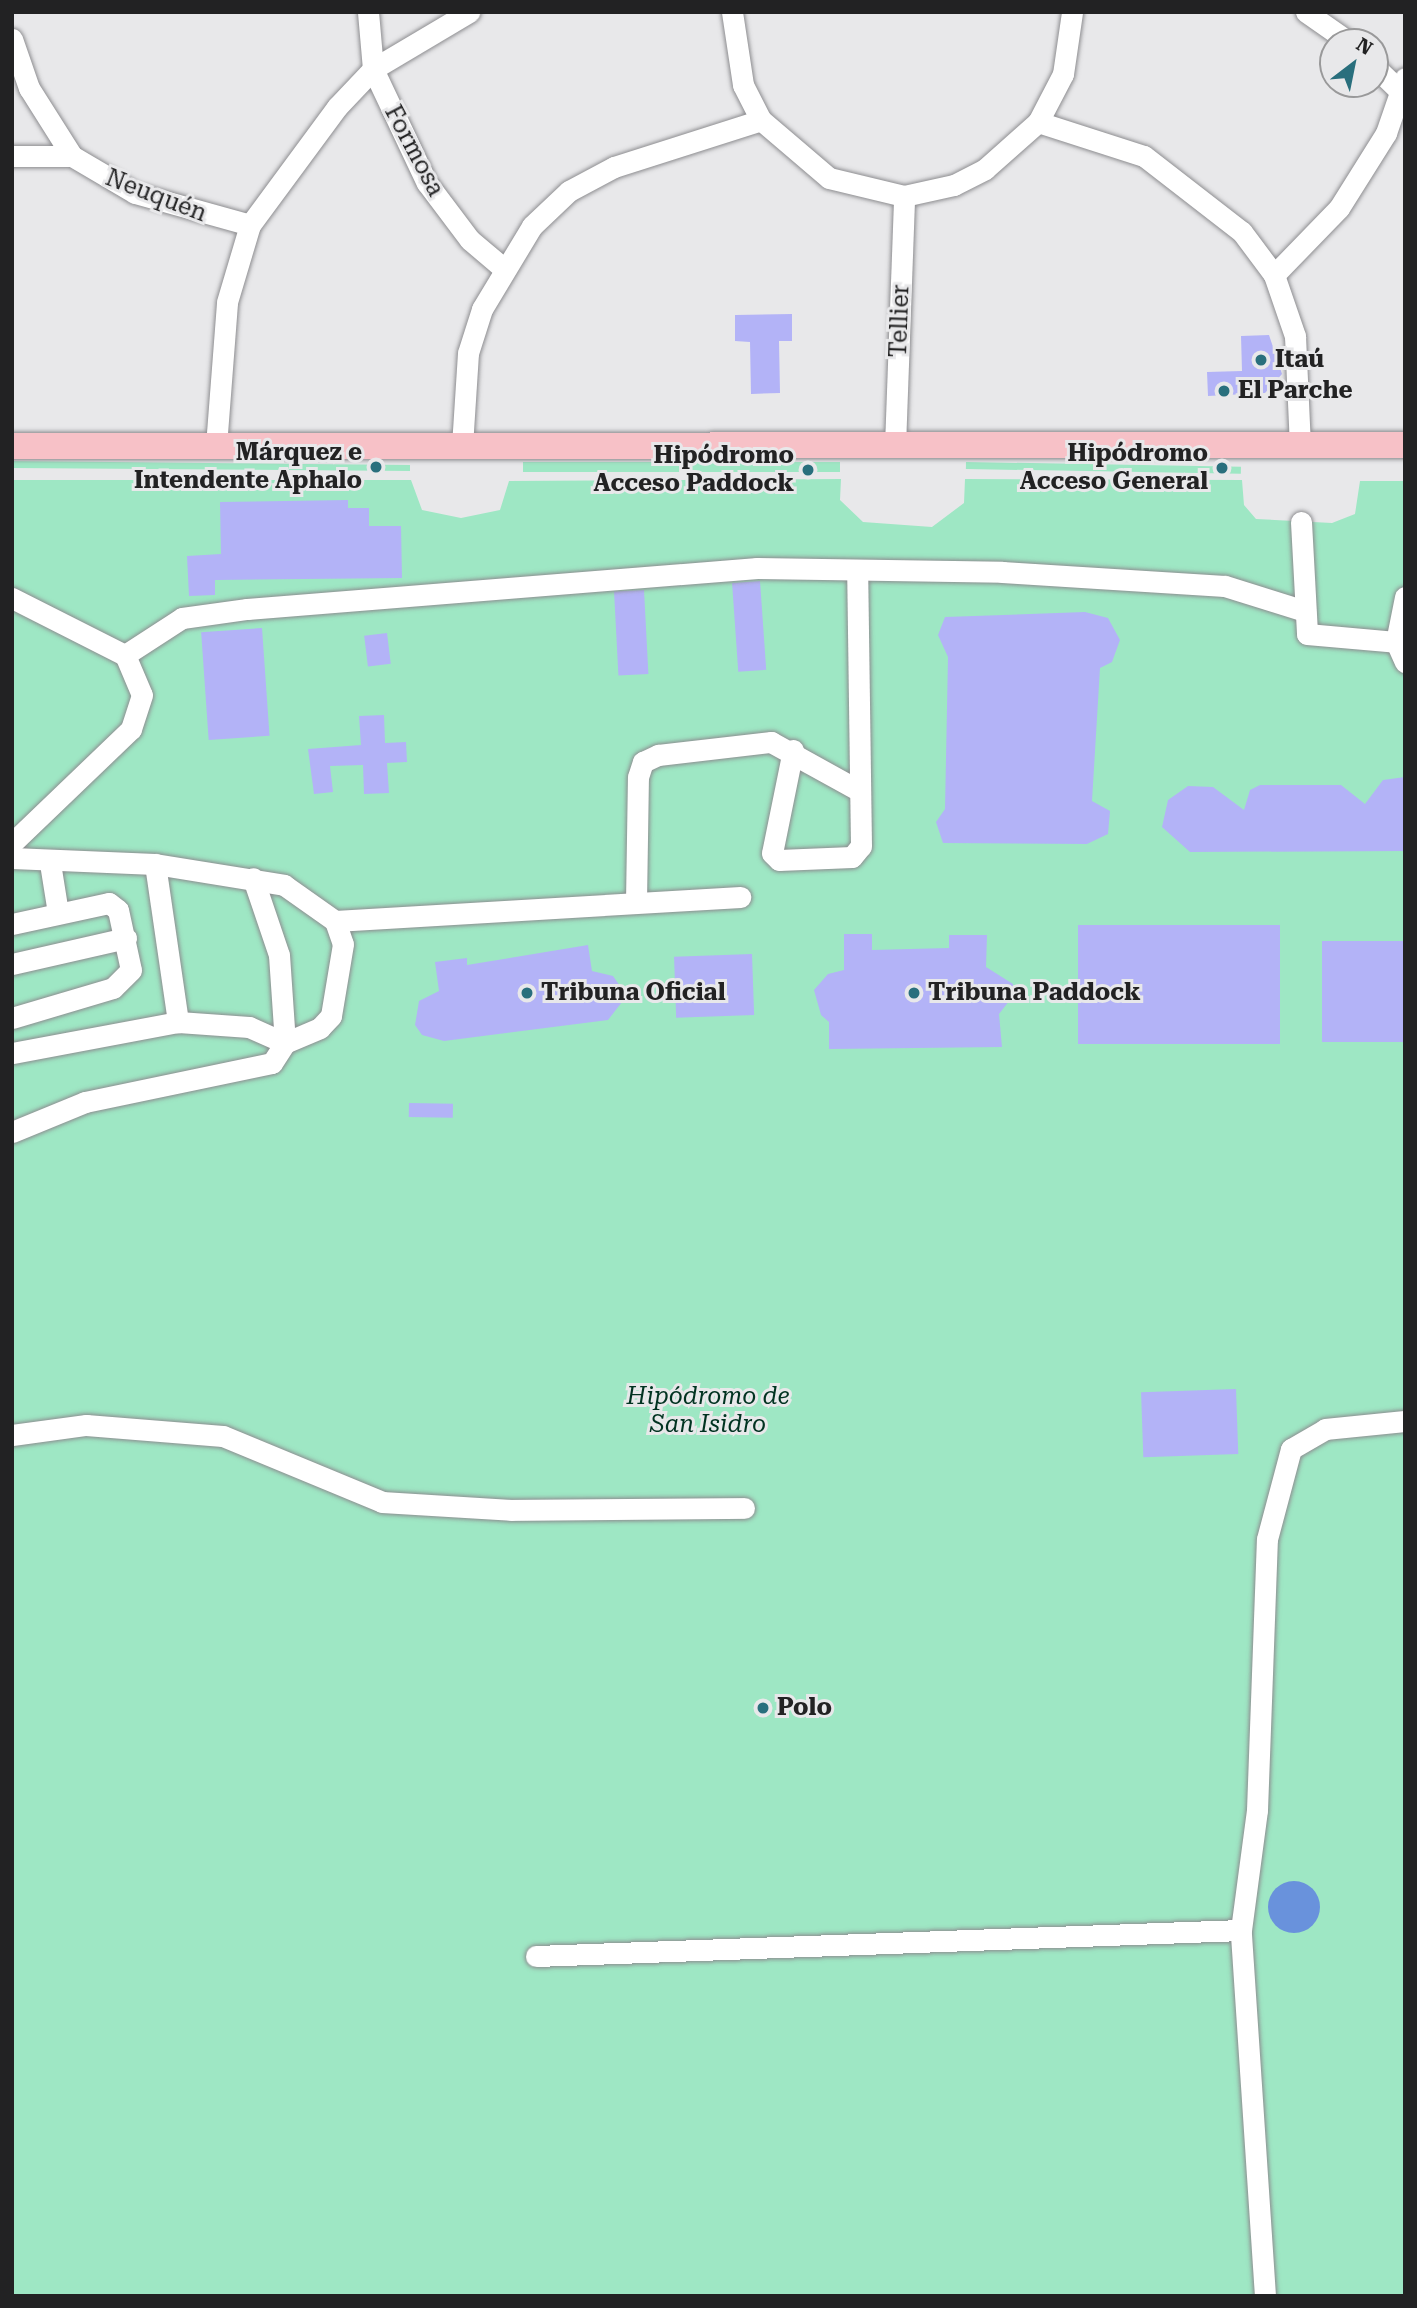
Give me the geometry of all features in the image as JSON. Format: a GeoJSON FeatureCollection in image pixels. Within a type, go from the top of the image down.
{"type":"FeatureCollection","features":[{"type":"Feature","properties":{"kind":"main road"},"geometry":{"type":"LineString","coordinates":[[12,446],[1405,445]]}},
{"type":"Feature","properties":{"kind":"street","name":"Formosa"},"geometry":{"type":"LineString","coordinates":[[368,12],[373,69],[427,183],[470,240],[502,267]]}},
{"type":"Feature","properties":{"kind":"street"},"geometry":{"type":"LineString","coordinates":[[216,446],[227,302],[250,225],[337,107],[373,69],[469,12]]}},
{"type":"Feature","properties":{"kind":"street"},"geometry":{"type":"LineString","coordinates":[[732,12],[743,85],[761,120],[829,178],[904,197],[985,169],[1038,122],[1063,74],[1072,12]]}},
{"type":"Feature","properties":{"kind":"street"},"geometry":{"type":"LineString","coordinates":[[1306,12],[1329,28]]}},
{"type":"Feature","properties":{"kind":"street","name":"Neuquén"},"geometry":{"type":"LineString","coordinates":[[12,39],[29,88],[72,156],[135,193],[250,225]]}},
{"type":"Feature","properties":{"kind":"street"},"geometry":{"type":"LineString","coordinates":[[1274,275],[1339,208],[1386,133],[1403,89],[1389,78]]}},
{"type":"Feature","properties":{"kind":"street"},"geometry":{"type":"LineString","coordinates":[[462,446],[468,354],[502,267],[569,191],[614,167],[761,120]]}},
{"type":"Feature","properties":{"kind":"street"},"geometry":{"type":"LineString","coordinates":[[1038,122],[1144,156],[1242,232],[1274,275],[1295,336],[1300,446]]}},
{"type":"Feature","properties":{"kind":"street"},"geometry":{"type":"LineString","coordinates":[[12,156],[72,156]]}},
{"type":"Feature","properties":{"kind":"street","name":"Tellier"},"geometry":{"type":"LineString","coordinates":[[895,446],[904,197]]}},
{"type":"Feature","properties":{"kind":"street"},"geometry":{"type":"LineString","coordinates":[[1301,522],[1307,634],[1396,642]]}},
{"type":"Feature","properties":{"kind":"street"},"geometry":{"type":"LineString","coordinates":[[125,655],[182,618],[247,609],[679,571],[857,570],[1225,586],[1305,611]]}},
{"type":"Feature","properties":{"kind":"street"},"geometry":{"type":"LineString","coordinates":[[793,750],[770,845],[779,860],[859,853],[857,570]]}},
{"type":"Feature","properties":{"kind":"street"},"geometry":{"type":"LineString","coordinates":[[1405,597],[1396,642],[1405,662]]}},
{"type":"Feature","properties":{"kind":"street"},"geometry":{"type":"LineString","coordinates":[[12,598],[125,655],[142,695],[131,729],[12,843]]}},
{"type":"Feature","properties":{"kind":"street"},"geometry":{"type":"LineString","coordinates":[[636,902],[643,762],[739,741],[793,750],[858,790]]}},
{"type":"Feature","properties":{"kind":"street"},"geometry":{"type":"LineString","coordinates":[[12,858],[50,863],[155,864],[253,878],[284,886],[335,920],[740,897]]}},
{"type":"Feature","properties":{"kind":"street"},"geometry":{"type":"LineString","coordinates":[[50,863],[58,913]]}},
{"type":"Feature","properties":{"kind":"street"},"geometry":{"type":"LineString","coordinates":[[155,864],[178,1022]]}},
{"type":"Feature","properties":{"kind":"street"},"geometry":{"type":"LineString","coordinates":[[253,878],[279,955],[285,1043]]}},
{"type":"Feature","properties":{"kind":"street"},"geometry":{"type":"LineString","coordinates":[[12,924],[108,903],[118,911],[131,970],[126,981],[12,1018]]}},
{"type":"Feature","properties":{"kind":"street"},"geometry":{"type":"LineString","coordinates":[[12,1132],[85,1102],[272,1063],[285,1043],[320,1028],[336,1004],[343,944],[335,920]]}},
{"type":"Feature","properties":{"kind":"street"},"geometry":{"type":"LineString","coordinates":[[12,964],[126,938]]}},
{"type":"Feature","properties":{"kind":"street"},"geometry":{"type":"LineString","coordinates":[[12,1053],[178,1022],[228,1023],[285,1043]]}},
{"type":"Feature","properties":{"kind":"street"},"geometry":{"type":"LineString","coordinates":[[1265,2296],[1241,1930],[1257,1810],[1266,1539],[1282,1465],[1291,1449],[1325,1429],[1405,1421]]}},
{"type":"Feature","properties":{"kind":"street"},"geometry":{"type":"LineString","coordinates":[[12,1435],[86,1425],[223,1436],[382,1502],[421,1506],[744,1508]]}},
{"type":"Feature","properties":{"kind":"street"},"geometry":{"type":"LineString","coordinates":[[536,1956],[1241,1930]]}},
{"type":"Feature","properties":{"kind":"green space"},"geometry":{"type":"Polygon","coordinates":[[[12,461],[410,465],[410,471],[12,468],[12,461]]]}},
{"type":"Feature","properties":{"kind":"green space"},"geometry":{"type":"Polygon","coordinates":[[[523,462],[840,462],[840,472],[523,472],[523,462]]]}},
{"type":"Feature","properties":{"kind":"green space"},"geometry":{"type":"Polygon","coordinates":[[[966,462],[1241,467],[1241,474],[966,469],[966,462]]]}},
{"type":"Feature","properties":{"kind":"green space","name":"Hipódromo de San Isidro"},"geometry":{"type":"Polygon","coordinates":[[[841,479],[840,500],[863,522],[932,527],[964,503],[965,479],[1242,480],[1244,505],[1256,519],[1332,523],[1355,514],[1360,481],[1405,481],[1405,2296],[12,2296],[12,480],[411,480],[422,510],[461,518],[500,510],[509,481],[841,479]]]}},
{"type":"Feature","properties":{"kind":"water"},"geometry":{"type":"Polygon","coordinates":[[[1294,1881],[1313,1888],[1320,1907],[1313,1926],[1294,1933],[1275,1926],[1268,1907],[1275,1888],[1294,1881]]]}},
{"type":"Feature","properties":{"kind":"building"},"geometry":{"type":"Polygon","coordinates":[[[792,314],[792,341],[779,341],[780,393],[751,394],[750,342],[735,341],[735,315],[792,314]]]}},
{"type":"Feature","properties":{"kind":"building","name":"Itaú"},"geometry":{"type":"Polygon","coordinates":[[[1269,335],[1282,374],[1265,393],[1208,396],[1207,372],[1242,371],[1241,336],[1269,335]]]}},
{"type":"Feature","properties":{"kind":"building"},"geometry":{"type":"Polygon","coordinates":[[[348,500],[348,508],[369,508],[369,526],[401,526],[402,578],[215,580],[215,595],[189,596],[187,556],[221,554],[220,502],[348,500]]]}},
{"type":"Feature","properties":{"kind":"building"},"geometry":{"type":"Polygon","coordinates":[[[760,581],[766,670],[738,672],[732,583],[760,581]]]}},
{"type":"Feature","properties":{"kind":"building"},"geometry":{"type":"Polygon","coordinates":[[[644,590],[648,674],[618,675],[614,592],[644,590]]]}},
{"type":"Feature","properties":{"kind":"building"},"geometry":{"type":"Polygon","coordinates":[[[1085,612],[1108,618],[1120,640],[1112,662],[1100,668],[1092,801],[1110,811],[1108,834],[1087,844],[943,843],[936,822],[945,809],[948,657],[938,635],[945,617],[1085,612]]]}},
{"type":"Feature","properties":{"kind":"building"},"geometry":{"type":"Polygon","coordinates":[[[262,628],[270,736],[209,740],[201,632],[262,628]]]}},
{"type":"Feature","properties":{"kind":"building"},"geometry":{"type":"Polygon","coordinates":[[[387,633],[391,664],[368,667],[364,636],[387,633]]]}},
{"type":"Feature","properties":{"kind":"building"},"geometry":{"type":"Polygon","coordinates":[[[384,715],[385,743],[406,742],[407,762],[387,763],[389,793],[364,794],[363,765],[330,766],[333,792],[314,794],[308,749],[361,745],[359,716],[384,715]]]}},
{"type":"Feature","properties":{"kind":"building"},"geometry":{"type":"Polygon","coordinates":[[[1405,777],[1405,851],[1190,852],[1162,827],[1168,800],[1188,786],[1213,787],[1244,810],[1250,790],[1260,785],[1341,785],[1365,804],[1383,780],[1405,777]]]}},
{"type":"Feature","properties":{"kind":"building"},"geometry":{"type":"Polygon","coordinates":[[[1078,925],[1280,925],[1280,1044],[1078,1044],[1078,925]]]}},
{"type":"Feature","properties":{"kind":"building","name":"Tribuna Paddock"},"geometry":{"type":"Polygon","coordinates":[[[844,934],[872,934],[872,950],[949,948],[949,935],[987,935],[986,967],[1013,984],[1013,996],[999,1014],[1002,1047],[829,1049],[829,1022],[821,1015],[814,990],[828,974],[844,970],[844,934]]]}},
{"type":"Feature","properties":{"kind":"building"},"geometry":{"type":"Polygon","coordinates":[[[1322,941],[1405,941],[1405,1042],[1322,1042],[1322,941]]]}},
{"type":"Feature","properties":{"kind":"building","name":"Tribuna Oficial"},"geometry":{"type":"Polygon","coordinates":[[[588,945],[592,971],[613,976],[620,986],[622,1002],[608,1020],[444,1041],[422,1035],[415,1025],[419,1001],[439,991],[435,962],[467,958],[467,965],[588,945]]]}},
{"type":"Feature","properties":{"kind":"building"},"geometry":{"type":"Polygon","coordinates":[[[752,954],[754,1015],[676,1018],[674,957],[752,954]]]}},
{"type":"Feature","properties":{"kind":"building"},"geometry":{"type":"Polygon","coordinates":[[[409,1103],[453,1104],[453,1118],[409,1117],[409,1103]]]}},
{"type":"Feature","properties":{"kind":"building"},"geometry":{"type":"Polygon","coordinates":[[[1236,1389],[1238,1454],[1143,1457],[1141,1392],[1236,1389]]]}},
{"type":"Feature","properties":{"kind":"place","name":"Itaú"},"geometry":{"type":"Point","coordinates":[1261,360]}},
{"type":"Feature","properties":{"kind":"place","name":"El Parche"},"geometry":{"type":"Point","coordinates":[1224,391]}},
{"type":"Feature","properties":{"kind":"place","name":"Márquez e Intendente Aphalo"},"geometry":{"type":"Point","coordinates":[376,467]}},
{"type":"Feature","properties":{"kind":"place","name":"Hipódromo Acceso General"},"geometry":{"type":"Point","coordinates":[1222,468]}},
{"type":"Feature","properties":{"kind":"place","name":"Hipódromo Acceso Paddock"},"geometry":{"type":"Point","coordinates":[808,470]}},
{"type":"Feature","properties":{"kind":"place","name":"Tribuna Oficial"},"geometry":{"type":"Point","coordinates":[527,993]}},
{"type":"Feature","properties":{"kind":"place","name":"Tribuna Paddock"},"geometry":{"type":"Point","coordinates":[914,993]}},
{"type":"Feature","properties":{"kind":"place","name":"Polo"},"geometry":{"type":"Point","coordinates":[763,1708]}}]}
